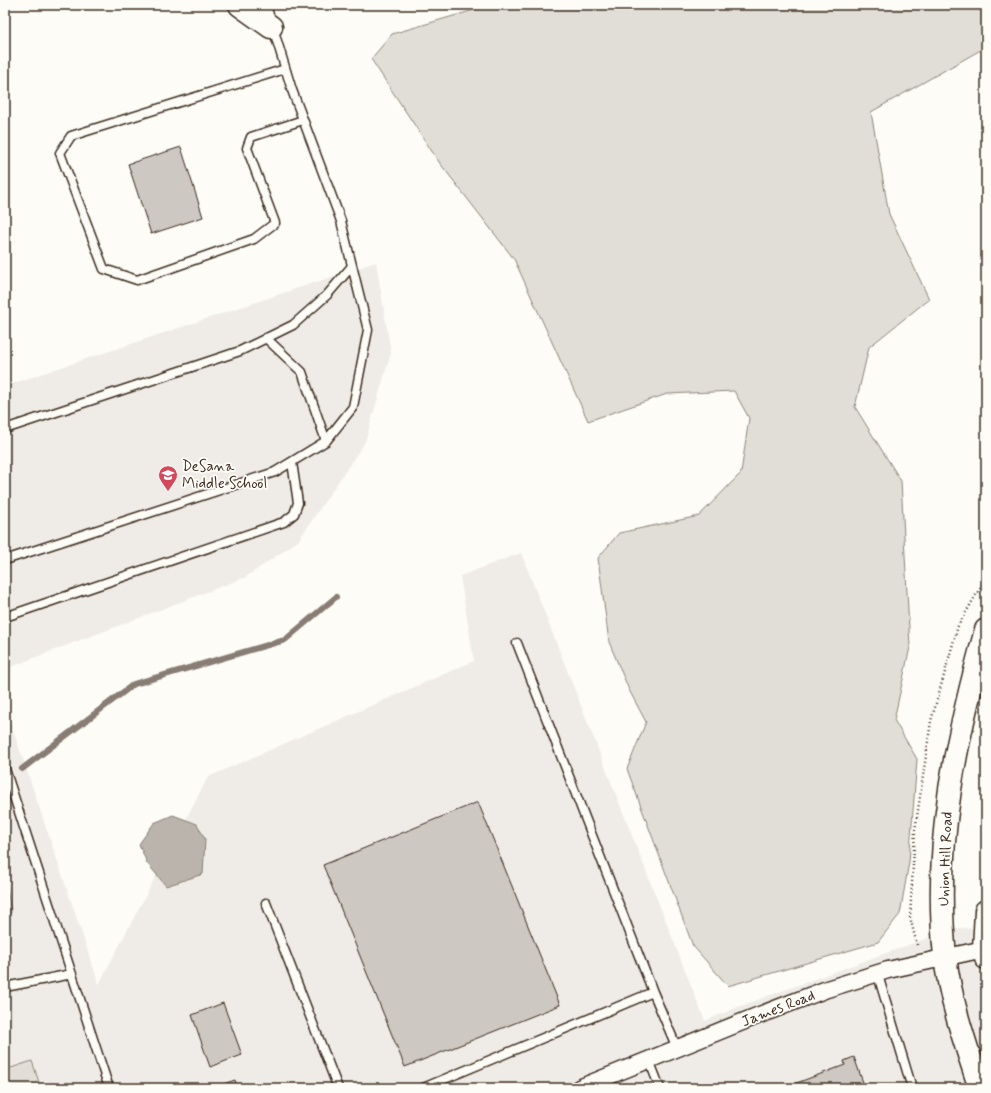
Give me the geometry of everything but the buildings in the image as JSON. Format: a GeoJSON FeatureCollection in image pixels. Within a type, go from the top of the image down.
{"type":"FeatureCollection","features":[{"type":"Feature","properties":{"kind":"street"},"geometry":{"type":"LineString","coordinates":[[240,5],[271,27]]}},
{"type":"Feature","properties":{"kind":"street","name":"Union Hill Road"},"geometry":{"type":"LineString","coordinates":[[980,1088],[965,1045],[945,957],[941,877],[949,789],[968,695],[986,630]]}},
{"type":"Feature","properties":{"kind":"street"},"geometry":{"type":"LineString","coordinates":[[985,952],[986,911]]}},
{"type":"Feature","properties":{"kind":"street","name":"James Road"},"geometry":{"type":"LineString","coordinates":[[579,1088],[756,1016],[877,972],[945,957],[985,952]]}},
{"type":"Feature","properties":{"kind":"lane"},"geometry":{"type":"LineString","coordinates":[[5,560],[275,472],[326,441],[353,407],[368,330],[341,221],[285,69],[271,27],[266,5]]}},
{"type":"Feature","properties":{"kind":"lane"},"geometry":{"type":"LineString","coordinates":[[285,69],[71,136],[60,153],[104,269],[137,280],[254,239],[275,223],[247,148],[251,137],[303,120]]}},
{"type":"Feature","properties":{"kind":"lane"},"geometry":{"type":"LineString","coordinates":[[5,429],[240,351],[293,325],[327,295],[352,266]]}},
{"type":"Feature","properties":{"kind":"lane"},"geometry":{"type":"LineString","coordinates":[[266,338],[302,372],[326,441]]}},
{"type":"Feature","properties":{"kind":"lane"},"geometry":{"type":"LineString","coordinates":[[5,618],[284,522],[294,514],[298,503],[292,462]]}},
{"type":"Feature","properties":{"kind":"lane"},"geometry":{"type":"LineString","coordinates":[[517,644],[653,992],[677,1048]]}},
{"type":"Feature","properties":{"kind":"lane"},"geometry":{"type":"LineString","coordinates":[[5,769],[109,1088]]}},
{"type":"Feature","properties":{"kind":"lane"},"geometry":{"type":"LineString","coordinates":[[266,903],[338,1088]]}},
{"type":"Feature","properties":{"kind":"lane"},"geometry":{"type":"LineString","coordinates":[[877,972],[912,1088]]}},
{"type":"Feature","properties":{"kind":"lane"},"geometry":{"type":"LineString","coordinates":[[5,986],[72,974]]}},
{"type":"Feature","properties":{"kind":"lane"},"geometry":{"type":"LineString","coordinates":[[423,1088],[653,992]]}},
{"type":"Feature","properties":{"kind":"lane"},"geometry":{"type":"LineString","coordinates":[[649,1060],[660,1088]]}},
{"type":"Feature","properties":{"kind":"shaded area"},"geometry":{"type":"Polygon","coordinates":[[[491,5],[986,5],[986,47],[871,112],[889,214],[929,299],[869,347],[855,407],[901,481],[910,647],[894,720],[917,759],[909,862],[900,914],[878,942],[728,986],[693,946],[627,769],[646,722],[629,690],[609,642],[598,558],[619,533],[699,516],[741,473],[749,418],[734,391],[667,394],[588,421],[514,259],[439,162],[371,59],[392,34],[491,5]]]}},
{"type":"Feature","properties":{"kind":"shaded area","name":"DeSana Middle School"},"geometry":{"type":"Polygon","coordinates":[[[376,262],[391,353],[365,442],[298,541],[246,577],[5,669],[5,386],[376,262]]]}},
{"type":"Feature","properties":{"kind":"shaded area"},"geometry":{"type":"Polygon","coordinates":[[[521,553],[705,1021],[738,1007],[955,928],[986,929],[986,1088],[5,1088],[5,706],[99,984],[208,777],[474,661],[460,576],[521,553]]]}},
{"type":"Feature","properties":{"kind":"shaded area"},"geometry":{"type":"Polygon","coordinates":[[[173,815],[197,824],[205,839],[203,874],[166,886],[147,863],[139,844],[154,823],[173,815]]]}},
{"type":"Feature","properties":{"kind":"shaded area"},"geometry":{"type":"Polygon","coordinates":[[[5,874],[11,912],[5,919],[5,874]]]}},
{"type":"Feature","properties":{"kind":"shaded area"},"geometry":{"type":"Polygon","coordinates":[[[32,1061],[41,1088],[5,1088],[5,1070],[32,1061]]]}},
{"type":"Feature","properties":{"kind":"waterway"},"geometry":{"type":"LineString","coordinates":[[22,769],[134,684],[285,640],[336,597]]}},
{"type":"Feature","properties":{"kind":"place","name":"DeSana Middle School"},"geometry":{"type":"Point","coordinates":[168,492]}}]}
